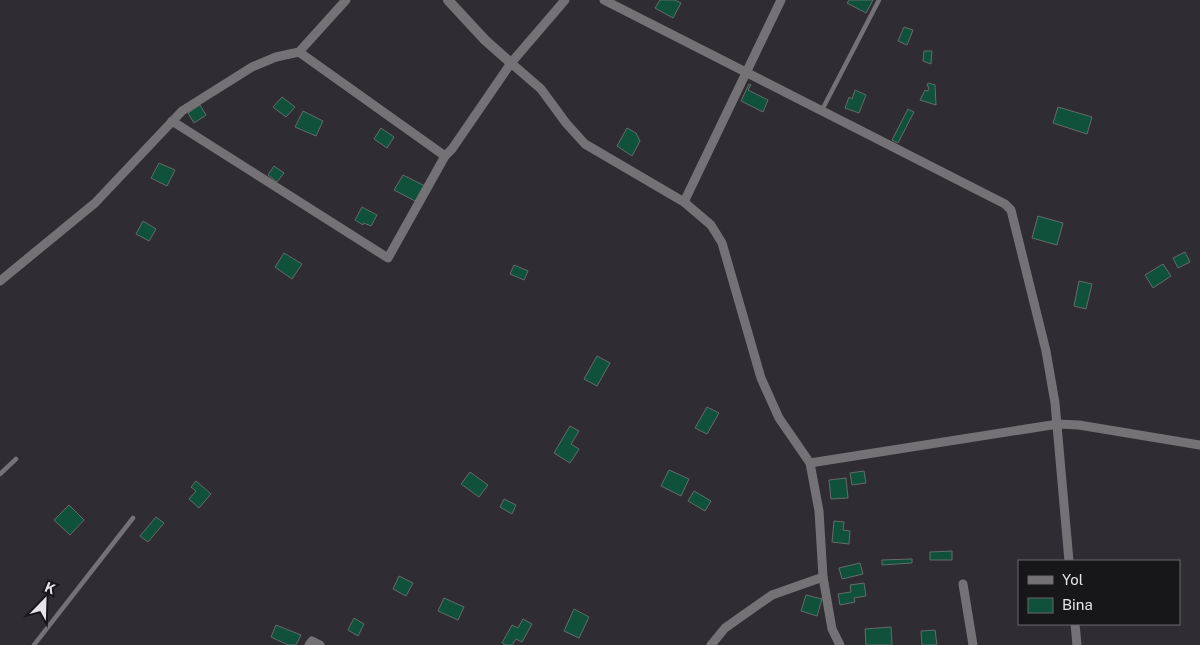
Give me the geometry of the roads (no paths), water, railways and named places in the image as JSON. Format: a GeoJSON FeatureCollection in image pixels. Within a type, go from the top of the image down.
{"type":"FeatureCollection","features":[{"type":"Feature","properties":{"kind":"street"},"geometry":{"type":"LineString","coordinates":[[0,281],[95,203],[182,111],[252,67],[276,57],[299,52],[346,0]]}},
{"type":"Feature","properties":{"kind":"street"},"geometry":{"type":"LineString","coordinates":[[448,0],[485,40],[541,89],[566,123],[585,144],[684,202],[711,225],[722,243],[761,378],[779,418],[810,463],[819,511],[823,577],[832,628],[840,645]]}},
{"type":"Feature","properties":{"kind":"street"},"geometry":{"type":"LineString","coordinates":[[172,121],[388,258],[445,156],[452,149],[510,63],[565,0]]}},
{"type":"Feature","properties":{"kind":"street"},"geometry":{"type":"LineString","coordinates":[[604,0],[1006,204],[1011,210],[1046,351],[1058,424],[1069,560]]}},
{"type":"Feature","properties":{"kind":"street"},"geometry":{"type":"LineString","coordinates":[[684,202],[781,0]]}},
{"type":"Feature","properties":{"kind":"street"},"geometry":{"type":"LineString","coordinates":[[299,52],[445,156]]}},
{"type":"Feature","properties":{"kind":"street"},"geometry":{"type":"LineString","coordinates":[[810,463],[1058,424],[1079,425],[1200,445]]}},
{"type":"Feature","properties":{"kind":"street"},"geometry":{"type":"LineString","coordinates":[[711,645],[724,628],[772,595],[823,577]]}},
{"type":"Feature","properties":{"kind":"street"},"geometry":{"type":"LineString","coordinates":[[964,584],[973,645]]}},
{"type":"Feature","properties":{"kind":"street"},"geometry":{"type":"LineString","coordinates":[[1075,625],[1077,645]]}},
{"type":"Feature","properties":{"kind":"street"},"geometry":{"type":"LineString","coordinates":[[309,645],[312,641],[320,645]]}},
{"type":"Feature","properties":{"kind":"lane"},"geometry":{"type":"LineString","coordinates":[[822,110],[879,0]]}},
{"type":"Feature","properties":{"kind":"lane"},"geometry":{"type":"LineString","coordinates":[[0,474],[16,459]]}},
{"type":"Feature","properties":{"kind":"lane"},"geometry":{"type":"LineString","coordinates":[[34,645],[133,518]]}}]}
